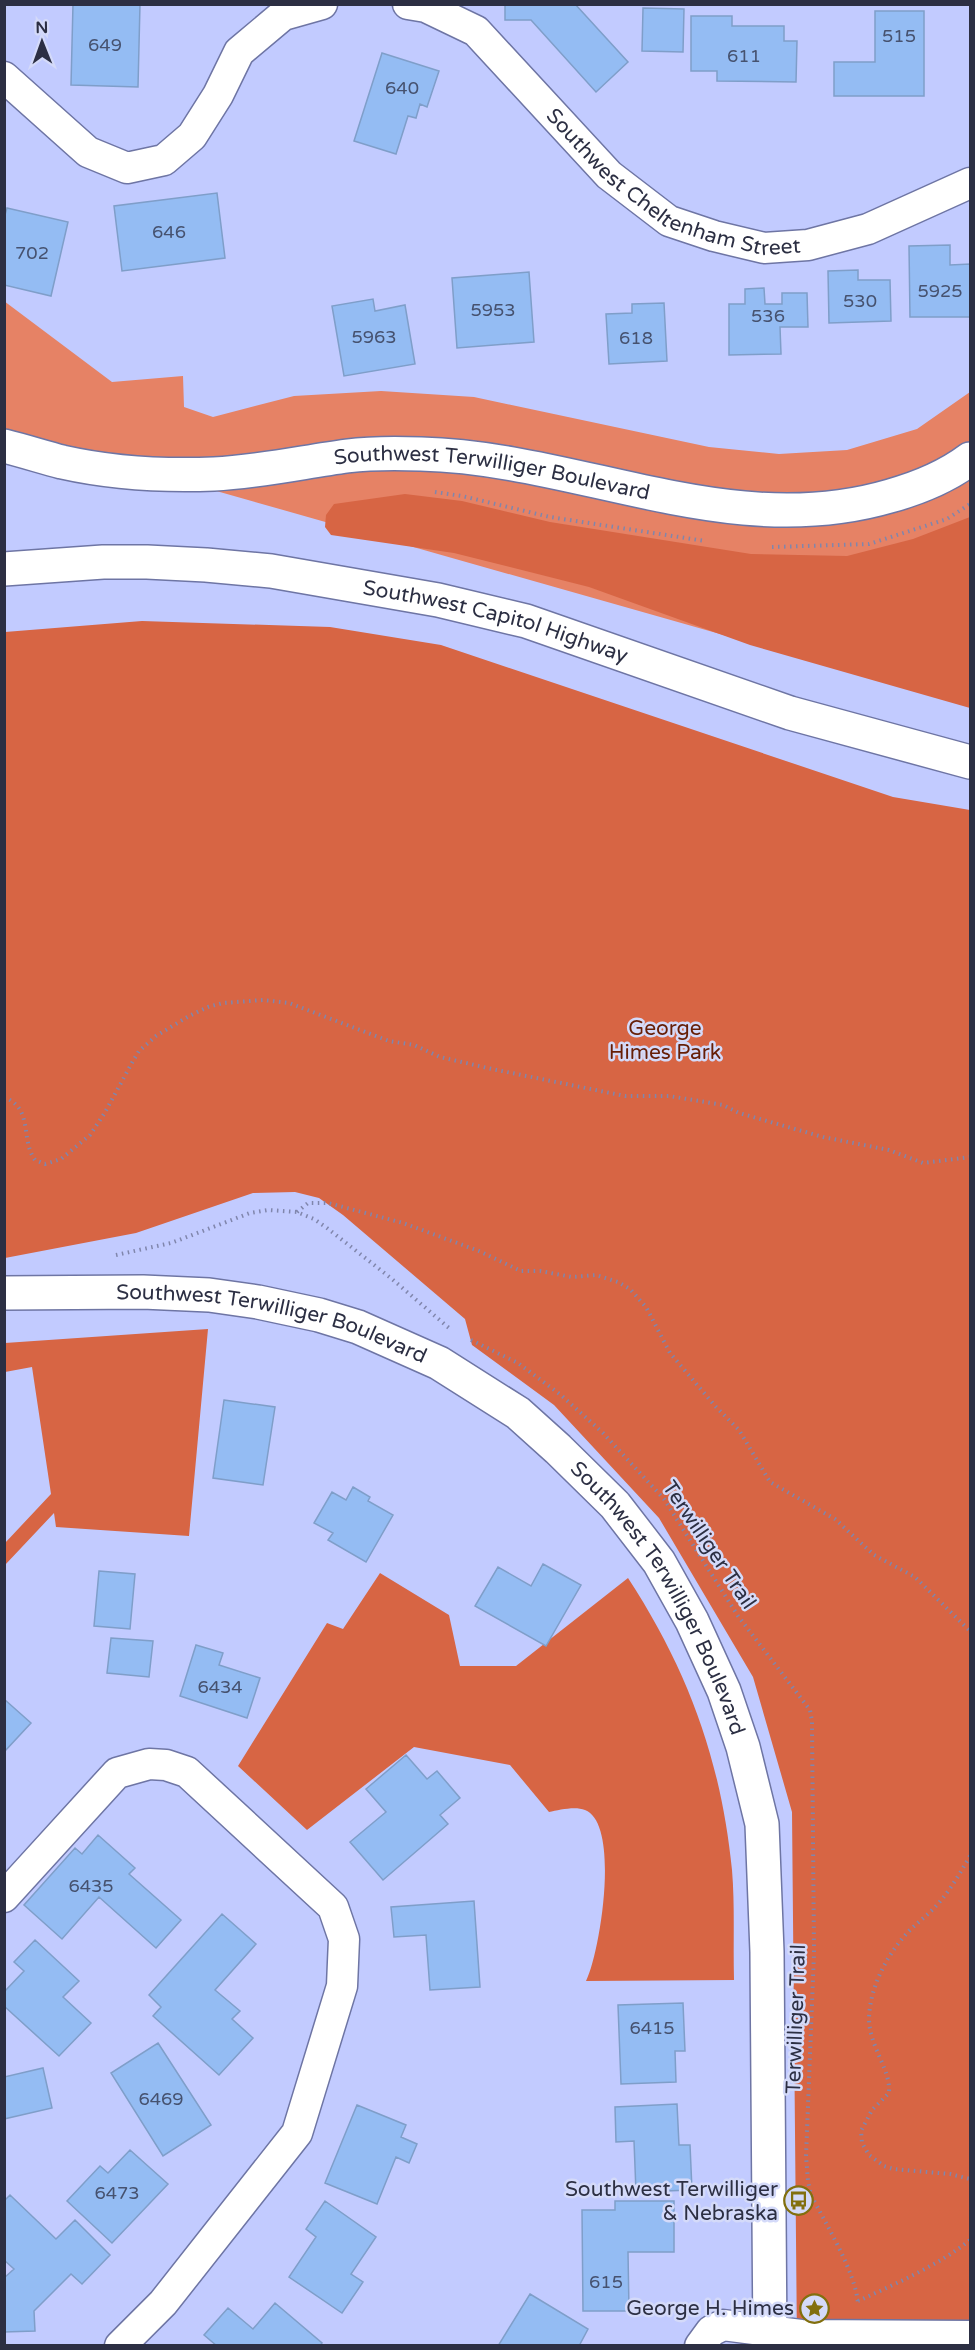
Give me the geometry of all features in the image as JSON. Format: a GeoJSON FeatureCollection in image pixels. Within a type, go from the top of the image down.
{"type":"FeatureCollection","features":[{"type":"Feature","properties":{"kind":"main road","name":"Southwest Terwilliger Boulevard"},"geometry":{"type":"LineString","coordinates":[[4,446],[63,462],[130,472],[216,474],[349,456],[421,454],[455,456],[502,460],[697,503],[796,512],[844,507],[896,494],[937,479],[970,459]]}},
{"type":"Feature","properties":{"kind":"main road","name":"Southwest Capitol Highway"},"geometry":{"type":"LineString","coordinates":[[4,569],[103,562],[206,565],[271,571],[438,600],[526,621],[790,713],[970,762]]}},
{"type":"Feature","properties":{"kind":"main road","name":"Southwest Terwilliger Boulevard"},"geometry":{"type":"LineString","coordinates":[[4,1293],[143,1292],[209,1295],[288,1308],[358,1327],[439,1364],[518,1413],[615,1505],[659,1562],[692,1621],[724,1691],[748,1766],[762,1824],[767,1952],[769,2338]]}},
{"type":"Feature","properties":{"kind":"street"},"geometry":{"type":"LineString","coordinates":[[4,77],[88,152],[127,168],[164,160],[192,136],[218,95],[239,52],[283,15],[322,4]]}},
{"type":"Feature","properties":{"kind":"street","name":"Southwest Cheltenham Street"},"geometry":{"type":"LineString","coordinates":[[408,4],[426,7],[476,31],[609,175],[669,221],[714,236],[764,248],[808,245],[868,229],[970,183]]}},
{"type":"Feature","properties":{"kind":"street"},"geometry":{"type":"LineString","coordinates":[[4,1897],[117,1773],[148,1764],[166,1765],[187,1772],[333,1907],[344,1939],[342,1986],[297,2133],[163,2303],[120,2346]]}},
{"type":"Feature","properties":{"kind":"street"},"geometry":{"type":"LineString","coordinates":[[700,2346],[711,2331],[723,2325],[769,2338],[801,2335],[970,2336]]}},
{"type":"Feature","properties":{"kind":"path"},"geometry":{"type":"LineString","coordinates":[[4,1097],[16,1103],[21,1110],[27,1126],[29,1149],[35,1160],[45,1164],[61,1159],[94,1129],[133,1060],[147,1043],[169,1027],[208,1007],[223,1003],[263,1000],[289,1003],[389,1041],[414,1045],[440,1057],[492,1069],[625,1096],[669,1096],[723,1105],[739,1113],[823,1137],[889,1150],[923,1163],[970,1157]]}},
{"type":"Feature","properties":{"kind":"path"},"geometry":{"type":"LineString","coordinates":[[297,1212],[308,1203],[328,1203],[403,1223],[479,1251],[521,1271],[540,1271],[572,1277],[596,1275],[630,1288],[646,1307],[670,1353],[739,1430],[770,1482],[835,1519],[874,1555],[915,1577],[970,1631]]}},
{"type":"Feature","properties":{"kind":"path"},"geometry":{"type":"LineString","coordinates":[[106,1256],[171,1243],[250,1213],[268,1210],[297,1212],[314,1219],[327,1228],[392,1279],[451,1330]]}},
{"type":"Feature","properties":{"kind":"path","name":"Terwilliger Trail"},"geometry":{"type":"LineString","coordinates":[[470,1339],[518,1363],[561,1395],[603,1433],[664,1499],[738,1616],[810,1710],[812,1720],[814,1953],[807,2181],[811,2195],[851,2276],[858,2302],[896,2284],[957,2250],[970,2240]]}},
{"type":"Feature","properties":{"kind":"path"},"geometry":{"type":"LineString","coordinates":[[970,1856],[936,1906],[911,1929],[898,1945],[876,1984],[871,2002],[870,2031],[889,2082],[889,2093],[867,2117],[861,2136],[864,2148],[874,2160],[884,2166],[901,2171],[950,2174],[970,2179]]}},
{"type":"Feature","properties":{"kind":"shaded area"},"geometry":{"type":"Polygon","coordinates":[[[4,301],[112,382],[183,376],[184,407],[213,417],[294,396],[381,391],[474,397],[709,447],[779,454],[847,450],[917,429],[970,392],[970,705],[5,431],[4,301]]]}},
{"type":"Feature","properties":{"kind":"green space"},"geometry":{"type":"Polygon","coordinates":[[[405,494],[462,501],[550,522],[751,554],[847,556],[913,539],[970,517],[970,708],[750,645],[589,587],[454,553],[331,535],[325,527],[326,515],[334,504],[405,494]]]}},
{"type":"Feature","properties":{"kind":"green space","name":"George Himes Park"},"geometry":{"type":"Polygon","coordinates":[[[142,621],[330,627],[441,645],[893,797],[970,810],[970,2345],[797,2345],[792,1812],[753,1677],[659,1518],[554,1405],[472,1345],[465,1319],[343,1215],[319,1198],[295,1192],[253,1193],[136,1233],[5,1258],[5,632],[142,621]]]}},
{"type":"Feature","properties":{"kind":"green space"},"geometry":{"type":"Polygon","coordinates":[[[208,1329],[189,1536],[56,1527],[54,1513],[5,1565],[5,1543],[51,1494],[32,1367],[5,1372],[5,1343],[208,1329]]]}},
{"type":"Feature","properties":{"kind":"green space"},"geometry":{"type":"Polygon","coordinates":[[[380,1573],[449,1615],[460,1666],[516,1666],[628,1578],[668,1647],[684,1682],[698,1717],[720,1791],[732,1870],[734,1980],[586,1981],[597,1944],[604,1890],[605,1863],[602,1839],[596,1820],[585,1810],[577,1808],[549,1812],[510,1765],[414,1747],[307,1830],[238,1766],[327,1623],[343,1629],[380,1573]]]}},
{"type":"Feature","properties":{"kind":"building"},"geometry":{"type":"Polygon","coordinates":[[[73,4],[140,4],[138,87],[71,85],[73,4]]]}},
{"type":"Feature","properties":{"kind":"building"},"geometry":{"type":"Polygon","coordinates":[[[505,4],[575,4],[628,62],[596,92],[531,20],[505,20],[505,4]]]}},
{"type":"Feature","properties":{"kind":"building"},"geometry":{"type":"Polygon","coordinates":[[[643,8],[684,9],[683,52],[642,51],[643,8]]]}},
{"type":"Feature","properties":{"kind":"building"},"geometry":{"type":"Polygon","coordinates":[[[875,11],[924,11],[924,96],[834,96],[834,62],[875,62],[875,11]]]}},
{"type":"Feature","properties":{"kind":"building"},"geometry":{"type":"Polygon","coordinates":[[[691,16],[732,16],[732,26],[784,26],[784,41],[797,41],[796,82],[717,81],[717,71],[691,71],[691,16]]]}},
{"type":"Feature","properties":{"kind":"building"},"geometry":{"type":"Polygon","coordinates":[[[382,53],[439,71],[427,107],[420,104],[416,118],[408,116],[396,154],[354,141],[382,53]]]}},
{"type":"Feature","properties":{"kind":"building"},"geometry":{"type":"Polygon","coordinates":[[[217,193],[225,258],[122,271],[114,206],[217,193]]]}},
{"type":"Feature","properties":{"kind":"building"},"geometry":{"type":"Polygon","coordinates":[[[7,208],[68,222],[51,296],[4,285],[4,218],[7,208]]]}},
{"type":"Feature","properties":{"kind":"building"},"geometry":{"type":"Polygon","coordinates":[[[950,245],[950,265],[970,264],[970,317],[910,317],[909,246],[950,245]]]}},
{"type":"Feature","properties":{"kind":"building"},"geometry":{"type":"Polygon","coordinates":[[[858,270],[858,280],[890,280],[891,321],[829,323],[828,271],[858,270]]]}},
{"type":"Feature","properties":{"kind":"building"},"geometry":{"type":"Polygon","coordinates":[[[529,272],[534,342],[457,348],[452,278],[529,272]]]}},
{"type":"Feature","properties":{"kind":"building"},"geometry":{"type":"Polygon","coordinates":[[[764,288],[765,304],[782,304],[782,293],[807,293],[808,327],[780,327],[781,354],[729,355],[729,304],[745,304],[745,289],[764,288]]]}},
{"type":"Feature","properties":{"kind":"building"},"geometry":{"type":"Polygon","coordinates":[[[373,299],[375,311],[405,305],[415,364],[344,376],[332,306],[373,299]]]}},
{"type":"Feature","properties":{"kind":"building"},"geometry":{"type":"Polygon","coordinates":[[[664,303],[667,361],[609,364],[606,314],[632,313],[632,304],[664,303]]]}},
{"type":"Feature","properties":{"kind":"building"},"geometry":{"type":"Polygon","coordinates":[[[224,1400],[275,1407],[263,1485],[213,1478],[224,1400]]]}},
{"type":"Feature","properties":{"kind":"building"},"geometry":{"type":"Polygon","coordinates":[[[353,1487],[370,1497],[368,1501],[393,1515],[366,1562],[328,1540],[333,1533],[314,1523],[332,1492],[346,1500],[353,1487]]]}},
{"type":"Feature","properties":{"kind":"building"},"geometry":{"type":"Polygon","coordinates":[[[543,1564],[581,1585],[546,1646],[475,1606],[498,1567],[531,1586],[543,1564]]]}},
{"type":"Feature","properties":{"kind":"building"},"geometry":{"type":"Polygon","coordinates":[[[99,1571],[135,1574],[130,1629],[94,1626],[99,1571]]]}},
{"type":"Feature","properties":{"kind":"building"},"geometry":{"type":"Polygon","coordinates":[[[111,1638],[153,1641],[149,1677],[107,1673],[111,1638]]]}},
{"type":"Feature","properties":{"kind":"building"},"geometry":{"type":"Polygon","coordinates":[[[196,1645],[223,1653],[219,1665],[260,1678],[247,1718],[180,1696],[196,1645]]]}},
{"type":"Feature","properties":{"kind":"building"},"geometry":{"type":"Polygon","coordinates":[[[4,1699],[31,1723],[4,1752],[4,1699]]]}},
{"type":"Feature","properties":{"kind":"building"},"geometry":{"type":"Polygon","coordinates":[[[406,1755],[427,1779],[437,1771],[460,1798],[440,1815],[448,1824],[383,1880],[350,1842],[386,1812],[366,1789],[406,1755]]]}},
{"type":"Feature","properties":{"kind":"building"},"geometry":{"type":"Polygon","coordinates":[[[98,1835],[135,1868],[129,1874],[181,1920],[156,1948],[99,1897],[62,1939],[24,1905],[75,1848],[82,1854],[98,1835]]]}},
{"type":"Feature","properties":{"kind":"building"},"geometry":{"type":"Polygon","coordinates":[[[474,1901],[480,1987],[430,1990],[426,1935],[394,1937],[391,1907],[474,1901]]]}},
{"type":"Feature","properties":{"kind":"building"},"geometry":{"type":"Polygon","coordinates":[[[222,1914],[256,1944],[215,1990],[240,2011],[232,2019],[253,2038],[219,2075],[153,2016],[161,2007],[149,1995],[222,1914]]]}},
{"type":"Feature","properties":{"kind":"building"},"geometry":{"type":"Polygon","coordinates":[[[35,1940],[79,1981],[63,1997],[91,2023],[59,2056],[4,2006],[4,1992],[24,1971],[14,1962],[35,1940]]]}},
{"type":"Feature","properties":{"kind":"building"},"geometry":{"type":"Polygon","coordinates":[[[683,2003],[685,2051],[675,2051],[676,2082],[621,2084],[618,2005],[683,2003]]]}},
{"type":"Feature","properties":{"kind":"building"},"geometry":{"type":"Polygon","coordinates":[[[158,2043],[211,2125],[163,2156],[111,2073],[158,2043]]]}},
{"type":"Feature","properties":{"kind":"building"},"geometry":{"type":"Polygon","coordinates":[[[43,2068],[52,2108],[4,2119],[4,2077],[43,2068]]]}},
{"type":"Feature","properties":{"kind":"building"},"geometry":{"type":"Polygon","coordinates":[[[677,2104],[679,2145],[690,2145],[692,2190],[636,2192],[634,2141],[616,2142],[615,2107],[677,2104]]]}},
{"type":"Feature","properties":{"kind":"building"},"geometry":{"type":"Polygon","coordinates":[[[357,2105],[406,2125],[401,2137],[417,2144],[409,2163],[396,2157],[377,2204],[325,2183],[357,2105]]]}},
{"type":"Feature","properties":{"kind":"building"},"geometry":{"type":"Polygon","coordinates":[[[130,2150],[168,2184],[112,2243],[67,2201],[100,2166],[108,2173],[130,2150]]]}},
{"type":"Feature","properties":{"kind":"building"},"geometry":{"type":"Polygon","coordinates":[[[10,2195],[56,2239],[75,2220],[110,2255],[82,2284],[71,2274],[34,2311],[35,2331],[4,2332],[4,2278],[14,2269],[4,2260],[4,2201],[10,2195]]]}},
{"type":"Feature","properties":{"kind":"building"},"geometry":{"type":"Polygon","coordinates":[[[325,2201],[376,2237],[351,2274],[363,2282],[342,2313],[289,2277],[316,2237],[306,2229],[325,2201]]]}},
{"type":"Feature","properties":{"kind":"building"},"geometry":{"type":"Polygon","coordinates":[[[615,2201],[674,2201],[674,2252],[628,2252],[629,2311],[583,2311],[582,2210],[615,2210],[615,2201]]]}},
{"type":"Feature","properties":{"kind":"building"},"geometry":{"type":"Polygon","coordinates":[[[530,2294],[588,2329],[579,2346],[498,2346],[530,2294]]]}},
{"type":"Feature","properties":{"kind":"building"},"geometry":{"type":"Polygon","coordinates":[[[275,2303],[322,2343],[320,2346],[217,2346],[204,2335],[228,2308],[253,2329],[275,2303]]]}},
{"type":"Feature","properties":{"kind":"place","name":"Southwest Terwilliger & Nebraska"},"geometry":{"type":"Point","coordinates":[799,2201]}},
{"type":"Feature","properties":{"kind":"place","name":"George H. Himes"},"geometry":{"type":"Point","coordinates":[815,2308]}}]}
